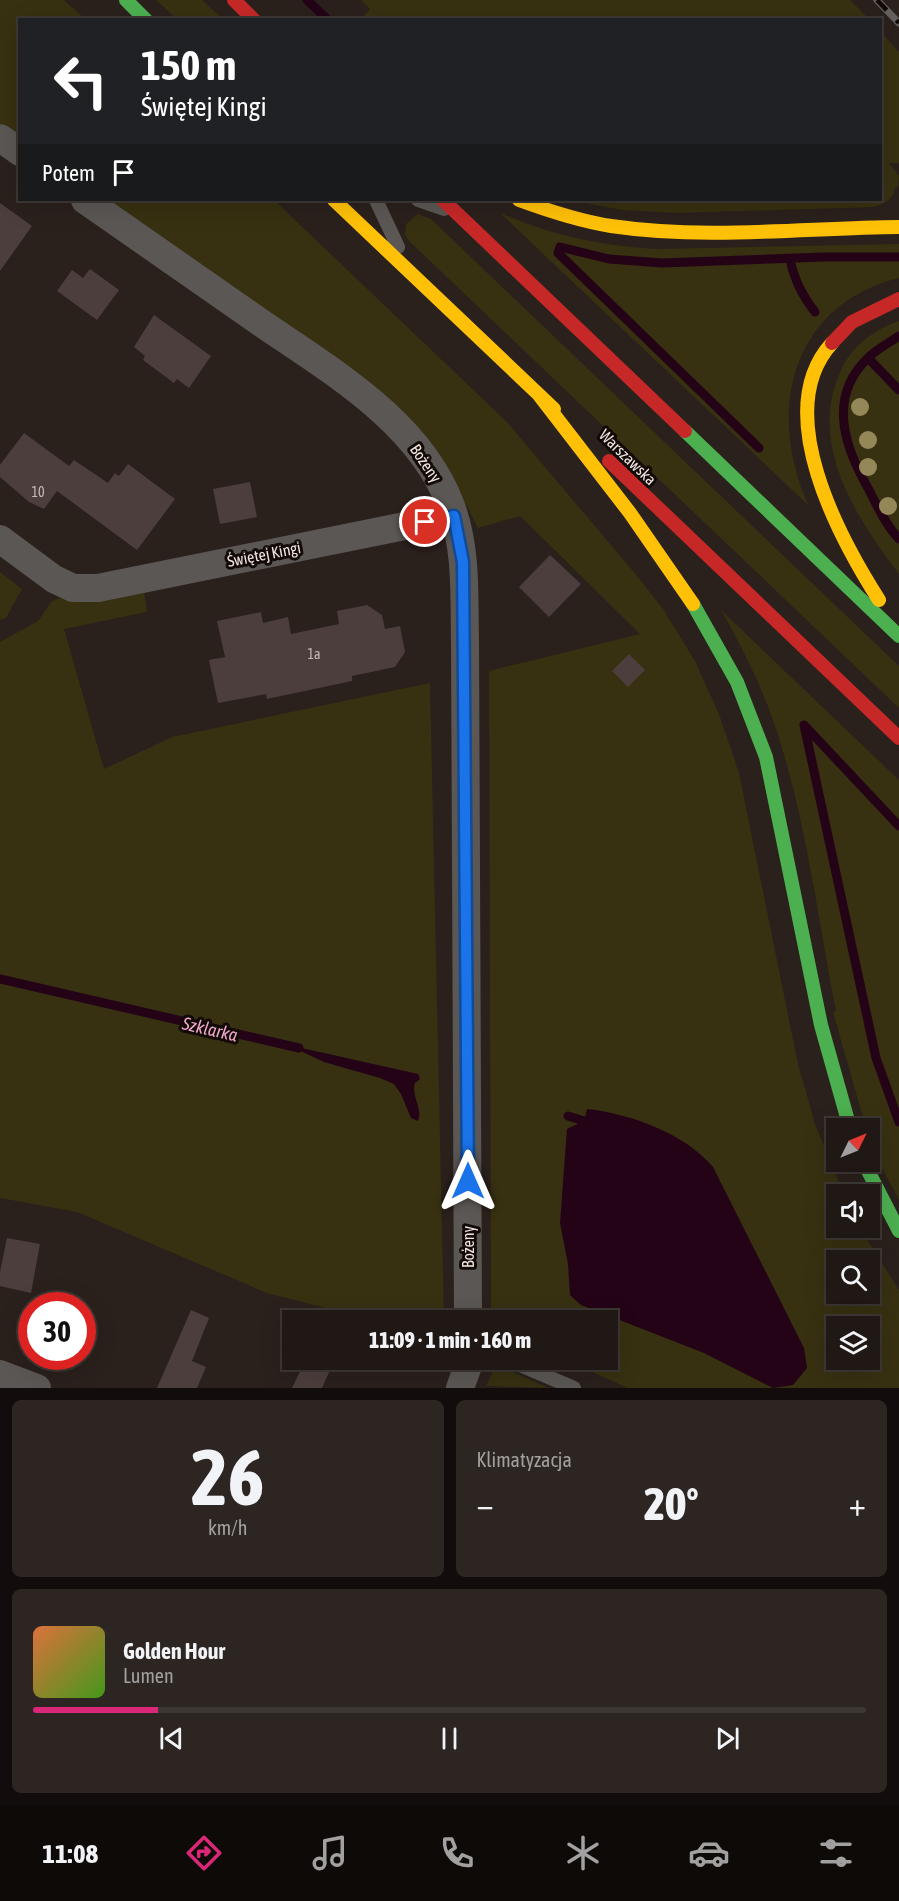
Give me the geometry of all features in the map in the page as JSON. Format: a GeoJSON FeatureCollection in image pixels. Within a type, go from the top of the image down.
{"type":"FeatureCollection","features":[{"type":"Feature","properties":{"kind":"main road"},"geometry":{"type":"LineString","coordinates":[[126,0],[144,18]]}},
{"type":"Feature","properties":{"kind":"main road"},"geometry":{"type":"LineString","coordinates":[[234,0],[252,18]]}},
{"type":"Feature","properties":{"kind":"main road","name":"Warszawska"},"geometry":{"type":"LineString","coordinates":[[335,201],[899,738]]}},
{"type":"Feature","properties":{"kind":"main road"},"geometry":{"type":"LineString","coordinates":[[444,201],[899,636]]}},
{"type":"Feature","properties":{"kind":"main road"},"geometry":{"type":"LineString","coordinates":[[522,201],[545,210],[595,223],[661,230],[899,227]]}},
{"type":"Feature","properties":{"kind":"main road"},"geometry":{"type":"LineString","coordinates":[[899,299],[863,314],[836,337],[826,351],[814,377],[807,421],[809,450],[820,491],[853,556],[899,629]]}},
{"type":"Feature","properties":{"kind":"main road"},"geometry":{"type":"LineString","coordinates":[[539,395],[711,628],[757,727],[770,774],[820,1022],[846,1118]]}},
{"type":"Feature","properties":{"kind":"main road"},"geometry":{"type":"LineString","coordinates":[[869,1172],[899,1231]]}},
{"type":"Feature","properties":{"kind":"street"},"geometry":{"type":"LineString","coordinates":[[0,138],[18,151]]}},
{"type":"Feature","properties":{"kind":"street","name":"Bożeny"},"geometry":{"type":"LineString","coordinates":[[86,201],[328,369],[379,409],[424,458],[454,516],[463,562],[465,641],[468,1310]]}},
{"type":"Feature","properties":{"kind":"street","name":"Świętej Kingi"},"geometry":{"type":"LineString","coordinates":[[0,539],[54,579],[73,588],[98,588],[454,516]]}},
{"type":"Feature","properties":{"kind":"street"},"geometry":{"type":"LineString","coordinates":[[460,1388],[467,1370]]}},
{"type":"Feature","properties":{"kind":"street"},"geometry":{"type":"LineString","coordinates":[[0,1374],[36,1388]]}},
{"type":"Feature","properties":{"kind":"lane"},"geometry":{"type":"LineString","coordinates":[[376,201],[409,271]]}},
{"type":"Feature","properties":{"kind":"lane"},"geometry":{"type":"LineString","coordinates":[[421,201],[457,213]]}},
{"type":"Feature","properties":{"kind":"lane"},"geometry":{"type":"LineString","coordinates":[[532,1370],[574,1388]]}},
{"type":"Feature","properties":{"kind":"shaded area"},"geometry":{"type":"Polygon","coordinates":[[[0,0],[64,0],[84,18],[18,18],[18,136],[0,123],[0,0]]]}},
{"type":"Feature","properties":{"kind":"shaded area"},"geometry":{"type":"Polygon","coordinates":[[[156,0],[202,0],[222,18],[176,18],[156,0]]]}},
{"type":"Feature","properties":{"kind":"shaded area"},"geometry":{"type":"Polygon","coordinates":[[[361,0],[850,0],[868,18],[362,18],[370,9],[361,0]]]}},
{"type":"Feature","properties":{"kind":"shaded area"},"geometry":{"type":"Polygon","coordinates":[[[882,33],[899,52],[899,163],[889,163],[899,176],[898,187],[895,187],[893,195],[885,203],[874,207],[675,213],[622,210],[575,201],[882,201],[882,33]]]}},
{"type":"Feature","properties":{"kind":"shaded area"},"geometry":{"type":"Polygon","coordinates":[[[107,201],[275,201],[507,422],[663,609],[695,661],[719,714],[739,773],[798,1064],[815,1124],[826,1151],[826,1172],[835,1172],[840,1184],[826,1184],[826,1238],[866,1238],[874,1250],[826,1250],[826,1304],[880,1304],[880,1260],[899,1290],[899,1388],[628,1388],[588,1370],[618,1370],[618,1310],[491,1310],[489,671],[640,634],[520,516],[478,528],[454,481],[107,201]]]}},
{"type":"Feature","properties":{"kind":"shaded area"},"geometry":{"type":"Polygon","coordinates":[[[500,213],[576,238],[656,249],[899,244],[899,278],[862,292],[833,312],[811,338],[797,368],[790,401],[790,435],[796,471],[809,506],[500,213]]]}},
{"type":"Feature","properties":{"kind":"shaded area"},"geometry":{"type":"Polygon","coordinates":[[[418,214],[431,219],[899,666],[899,708],[409,241],[405,235],[406,224],[418,214]]]}},
{"type":"Feature","properties":{"kind":"shaded area"},"geometry":{"type":"Polygon","coordinates":[[[899,321],[899,574],[882,552],[852,503],[833,451],[830,425],[832,397],[841,370],[851,353],[873,334],[899,321]]]}},
{"type":"Feature","properties":{"kind":"shaded area"},"geometry":{"type":"Polygon","coordinates":[[[0,572],[22,589],[6,618],[0,620],[0,572]]]}},
{"type":"Feature","properties":{"kind":"shaded area"},"geometry":{"type":"Polygon","coordinates":[[[144,591],[147,612],[64,629],[104,769],[172,737],[430,683],[444,1310],[331,1310],[267,1293],[77,1212],[0,1198],[0,642],[38,621],[51,602],[64,596],[144,591]]]}},
{"type":"Feature","properties":{"kind":"shaded area"},"geometry":{"type":"Polygon","coordinates":[[[721,610],[899,780],[899,1200],[880,1164],[880,1118],[863,1118],[833,1012],[836,1011],[808,856],[791,779],[767,704],[740,644],[721,610]]]}},
{"type":"Feature","properties":{"kind":"shaded area"},"geometry":{"type":"Polygon","coordinates":[[[288,1045],[418,1074],[420,1079],[415,1083],[414,1093],[419,1111],[418,1121],[411,1118],[394,1084],[324,1062],[288,1045]]]}},
{"type":"Feature","properties":{"kind":"shaded area"},"geometry":{"type":"Polygon","coordinates":[[[587,1109],[621,1115],[656,1127],[687,1144],[713,1167],[804,1348],[807,1368],[793,1385],[773,1388],[704,1353],[618,1319],[618,1310],[594,1310],[581,1305],[570,1295],[568,1264],[560,1223],[567,1129],[584,1121],[587,1109]]]}},
{"type":"Feature","properties":{"kind":"shaded area"},"geometry":{"type":"Polygon","coordinates":[[[494,1370],[508,1370],[549,1388],[486,1386],[494,1370]]]}},
{"type":"Feature","properties":{"kind":"building"},"geometry":{"type":"Polygon","coordinates":[[[0,203],[32,226],[0,271],[0,203]]]}},
{"type":"Feature","properties":{"kind":"building"},"geometry":{"type":"Polygon","coordinates":[[[90,269],[119,290],[97,320],[57,291],[72,270],[83,278],[90,269]]]}},
{"type":"Feature","properties":{"kind":"building"},"geometry":{"type":"Polygon","coordinates":[[[154,315],[211,356],[189,388],[177,379],[174,383],[143,360],[145,356],[134,347],[154,315]]]}},
{"type":"Feature","properties":{"kind":"building"},"geometry":{"type":"Polygon","coordinates":[[[24,433],[69,466],[74,460],[108,483],[115,473],[119,476],[128,464],[175,499],[137,550],[57,491],[44,509],[29,502],[0,477],[0,465],[24,433]]]}},
{"type":"Feature","properties":{"kind":"building"},"geometry":{"type":"Polygon","coordinates":[[[250,482],[257,517],[220,524],[213,489],[250,482]]]}},
{"type":"Feature","properties":{"kind":"building"},"geometry":{"type":"Polygon","coordinates":[[[550,555],[581,584],[549,617],[519,587],[550,555]]]}},
{"type":"Feature","properties":{"kind":"building"},"geometry":{"type":"Polygon","coordinates":[[[367,605],[382,615],[385,629],[400,626],[405,652],[395,667],[352,676],[352,681],[267,699],[266,694],[218,703],[209,660],[225,657],[217,621],[261,612],[263,623],[288,617],[291,634],[339,624],[337,611],[367,605]]]}},
{"type":"Feature","properties":{"kind":"building"},"geometry":{"type":"Polygon","coordinates":[[[629,654],[645,670],[628,687],[612,671],[629,654]]]}},
{"type":"Feature","properties":{"kind":"building"},"geometry":{"type":"Polygon","coordinates":[[[7,1238],[40,1244],[31,1292],[0,1286],[0,1272],[7,1238]]]}},
{"type":"Feature","properties":{"kind":"building"},"geometry":{"type":"Polygon","coordinates":[[[191,1310],[209,1318],[192,1361],[206,1367],[197,1388],[157,1388],[191,1310]]]}},
{"type":"Feature","properties":{"kind":"building"},"geometry":{"type":"Polygon","coordinates":[[[301,1370],[330,1370],[322,1388],[292,1388],[301,1370]]]}},
{"type":"Feature","properties":{"kind":"waterway"},"geometry":{"type":"LineString","coordinates":[[307,0],[326,18]]}},
{"type":"Feature","properties":{"kind":"waterway"},"geometry":{"type":"LineString","coordinates":[[759,448],[558,253],[560,247],[609,259],[662,263],[824,257],[899,257]]}},
{"type":"Feature","properties":{"kind":"waterway"},"geometry":{"type":"LineString","coordinates":[[790,260],[800,288],[815,312]]}},
{"type":"Feature","properties":{"kind":"waterway"},"geometry":{"type":"LineString","coordinates":[[899,336],[872,354],[856,372],[848,388],[844,405],[844,421],[852,455],[882,515],[899,539]]}},
{"type":"Feature","properties":{"kind":"waterway"},"geometry":{"type":"LineString","coordinates":[[868,358],[899,390]]}},
{"type":"Feature","properties":{"kind":"waterway"},"geometry":{"type":"LineString","coordinates":[[804,725],[876,1058],[899,1122]]}},
{"type":"Feature","properties":{"kind":"waterway"},"geometry":{"type":"LineString","coordinates":[[805,726],[899,826]]}},
{"type":"Feature","properties":{"kind":"waterway","name":"Szklarka"},"geometry":{"type":"LineString","coordinates":[[0,979],[299,1048]]}},
{"type":"Feature","properties":{"kind":"waterway","name":"Szklarka"},"geometry":{"type":"LineString","coordinates":[[568,1116],[584,1121]]}},
{"type":"Feature","properties":{"kind":"railway"},"geometry":{"type":"LineString","coordinates":[[877,0],[899,23]]}},
{"type":"Feature","properties":{"kind":"traffic: fast"},"geometry":{"type":"LineString","coordinates":[[126,0],[144,18]]}},
{"type":"Feature","properties":{"kind":"traffic: fast"},"geometry":{"type":"LineString","coordinates":[[685,431],[899,636]]}},
{"type":"Feature","properties":{"kind":"traffic: fast"},"geometry":{"type":"LineString","coordinates":[[693,604],[737,682],[766,757],[821,1025],[847,1118]]}},
{"type":"Feature","properties":{"kind":"traffic: fast"},"geometry":{"type":"LineString","coordinates":[[869,1172],[899,1231]]}},
{"type":"Feature","properties":{"kind":"traffic: slow"},"geometry":{"type":"LineString","coordinates":[[335,201],[554,409]]}},
{"type":"Feature","properties":{"kind":"traffic: slow"},"geometry":{"type":"LineString","coordinates":[[522,201],[587,221],[647,230],[719,233],[899,227]]}},
{"type":"Feature","properties":{"kind":"traffic: slow"},"geometry":{"type":"LineString","coordinates":[[832,343],[815,371],[808,403],[809,438],[817,473],[830,509],[846,543],[879,600]]}},
{"type":"Feature","properties":{"kind":"traffic: slow"},"geometry":{"type":"LineString","coordinates":[[539,395],[630,513],[693,604]]}},
{"type":"Feature","properties":{"kind":"traffic: jam"},"geometry":{"type":"LineString","coordinates":[[234,0],[252,18]]}},
{"type":"Feature","properties":{"kind":"traffic: jam"},"geometry":{"type":"LineString","coordinates":[[444,201],[685,431]]}},
{"type":"Feature","properties":{"kind":"traffic: jam"},"geometry":{"type":"LineString","coordinates":[[832,343],[852,322],[899,299]]}},
{"type":"Feature","properties":{"kind":"traffic: jam"},"geometry":{"type":"LineString","coordinates":[[609,461],[899,738]]}},
{"type":"Feature","properties":{"kind":"route"},"geometry":{"type":"LineString","coordinates":[[425,522],[454,516],[460,536],[463,562],[468,1181]]}}]}
